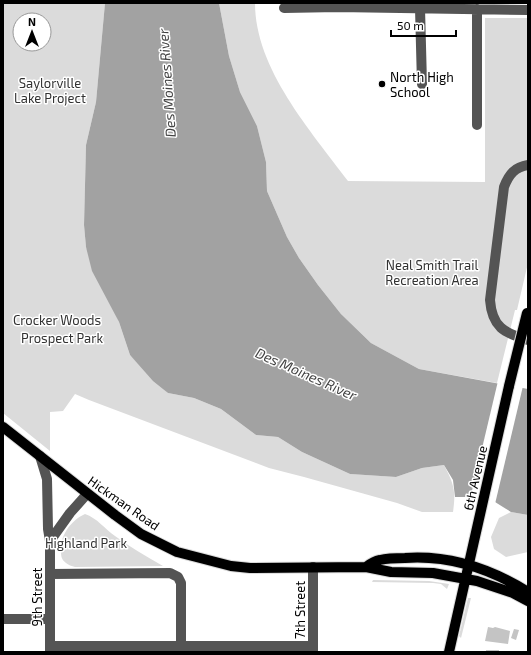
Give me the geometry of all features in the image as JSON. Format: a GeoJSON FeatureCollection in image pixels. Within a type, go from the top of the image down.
{"type":"FeatureCollection","features":[{"type":"Feature","properties":{"kind":"main road","name":"6th Avenue"},"geometry":{"type":"LineString","coordinates":[[449,652],[477,524],[528,311]]}},
{"type":"Feature","properties":{"kind":"main road","name":"Hickman Road"},"geometry":{"type":"LineString","coordinates":[[3,427],[114,515],[141,534],[177,552],[210,562],[231,566],[265,568],[366,567],[391,572],[433,573],[465,578],[498,587],[528,601]]}},
{"type":"Feature","properties":{"kind":"main road","name":"Hickman Road"},"geometry":{"type":"LineString","coordinates":[[366,567],[379,560],[420,557],[446,560],[468,565],[503,578],[528,592]]}},
{"type":"Feature","properties":{"kind":"street"},"geometry":{"type":"LineString","coordinates":[[284,8],[528,10]]}},
{"type":"Feature","properties":{"kind":"street"},"geometry":{"type":"LineString","coordinates":[[420,8],[422,84]]}},
{"type":"Feature","properties":{"kind":"street"},"geometry":{"type":"LineString","coordinates":[[477,9],[477,125]]}},
{"type":"Feature","properties":{"kind":"street"},"geometry":{"type":"LineString","coordinates":[[528,165],[520,166],[512,171],[504,187],[490,300],[491,313],[499,326],[513,336],[528,340]]}},
{"type":"Feature","properties":{"kind":"street","name":"9th Street"},"geometry":{"type":"LineString","coordinates":[[40,456],[47,478],[48,529],[50,541],[50,649]]}},
{"type":"Feature","properties":{"kind":"street"},"geometry":{"type":"LineString","coordinates":[[50,541],[70,513],[88,494]]}},
{"type":"Feature","properties":{"kind":"street","name":"7th Street"},"geometry":{"type":"LineString","coordinates":[[313,567],[313,649]]}},
{"type":"Feature","properties":{"kind":"street"},"geometry":{"type":"LineString","coordinates":[[50,574],[170,573],[178,577],[181,583],[181,649]]}},
{"type":"Feature","properties":{"kind":"street"},"geometry":{"type":"LineString","coordinates":[[3,619],[50,619]]}},
{"type":"Feature","properties":{"kind":"street"},"geometry":{"type":"LineString","coordinates":[[50,649],[313,649]]}},
{"type":"Feature","properties":{"kind":"green space","name":"Crocker Woods"},"geometry":{"type":"Polygon","coordinates":[[[3,3],[105,3],[96,102],[86,145],[84,225],[86,247],[119,322],[130,355],[168,393],[194,398],[221,409],[256,435],[278,437],[302,452],[350,474],[396,477],[422,468],[444,465],[450,477],[454,493],[453,512],[422,512],[397,503],[269,468],[75,394],[63,411],[50,412],[50,451],[3,413],[3,3]]]}},
{"type":"Feature","properties":{"kind":"green space","name":"Neal Smith Trail Recreation Area"},"geometry":{"type":"Polygon","coordinates":[[[219,3],[255,3],[257,28],[264,52],[275,75],[302,120],[348,181],[485,182],[485,18],[528,18],[528,263],[497,383],[419,369],[371,343],[341,314],[318,285],[299,258],[287,237],[267,191],[266,162],[257,126],[240,92],[229,56],[219,3]]]}},
{"type":"Feature","properties":{"kind":"green space"},"geometry":{"type":"Polygon","coordinates":[[[511,512],[528,515],[528,552],[506,557],[494,549],[491,537],[499,518],[511,512]]]}},
{"type":"Feature","properties":{"kind":"green space","name":"Highland Park"},"geometry":{"type":"Polygon","coordinates":[[[85,514],[97,521],[126,544],[163,566],[75,567],[67,564],[62,557],[61,546],[64,535],[75,520],[85,514]]]}},
{"type":"Feature","properties":{"kind":"green space"},"geometry":{"type":"Polygon","coordinates":[[[373,580],[429,581],[449,584],[447,589],[441,584],[433,583],[372,582],[373,580]]]}},
{"type":"Feature","properties":{"kind":"green space"},"geometry":{"type":"Polygon","coordinates":[[[468,598],[471,598],[461,638],[459,636],[468,598]]]}},
{"type":"Feature","properties":{"kind":"water","name":"Des Moines River"},"geometry":{"type":"Polygon","coordinates":[[[105,3],[219,3],[229,56],[240,92],[257,126],[266,162],[267,191],[287,237],[299,258],[341,314],[371,343],[419,369],[528,389],[528,515],[511,512],[495,502],[468,497],[455,497],[453,480],[444,465],[422,468],[396,477],[350,474],[302,452],[278,437],[256,435],[221,409],[194,398],[168,393],[153,381],[130,355],[119,322],[92,271],[86,247],[84,225],[86,145],[96,102],[105,3]]]}},
{"type":"Feature","properties":{"kind":"pier"},"geometry":{"type":"Polygon","coordinates":[[[498,381],[523,386],[495,504],[470,499],[498,381]]]}},
{"type":"Feature","properties":{"kind":"building"},"geometry":{"type":"Polygon","coordinates":[[[488,627],[495,627],[510,631],[508,644],[485,641],[488,627]]]}},
{"type":"Feature","properties":{"kind":"building"},"geometry":{"type":"Polygon","coordinates":[[[514,629],[519,630],[516,640],[511,638],[514,629]]]}},
{"type":"Feature","properties":{"kind":"building"},"geometry":{"type":"Polygon","coordinates":[[[486,650],[499,650],[499,652],[486,652],[486,650]]]}},
{"type":"Feature","properties":{"kind":"place","name":"North High School"},"geometry":{"type":"Point","coordinates":[382,84]}},
{"type":"Feature","properties":{"kind":"park label","name":"Saylorville Lake Project"},"geometry":{"type":"Point","coordinates":[50,90]}},
{"type":"Feature","properties":{"kind":"park label","name":"Prospect Park"},"geometry":{"type":"Point","coordinates":[62,338]}}]}
